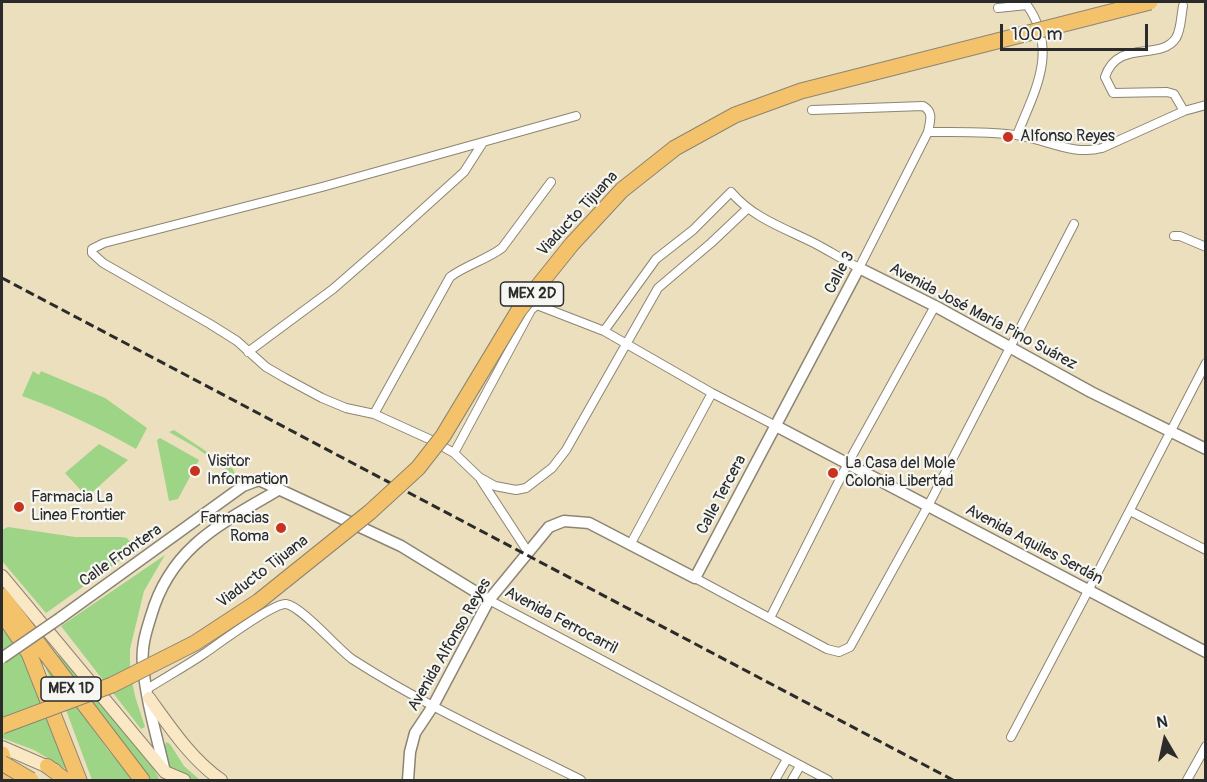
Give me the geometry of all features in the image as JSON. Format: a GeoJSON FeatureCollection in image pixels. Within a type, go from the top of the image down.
{"type":"FeatureCollection","features":[{"type":"Feature","properties":{"kind":"highway","name":"Viaducto Tijuana"},"geometry":{"type":"LineString","coordinates":[[2,724],[120,678],[189,643],[256,599],[385,494],[415,466],[437,436],[519,300],[551,255],[590,210],[625,176],[659,149],[716,118],[760,98],[820,77],[1111,2]]}},
{"type":"Feature","properties":{"kind":"highway","name":"Viaducto Tijuana"},"geometry":{"type":"LineString","coordinates":[[2,724],[112,685],[195,643],[259,601],[370,512],[418,468],[443,436],[519,310],[572,244],[622,190],[675,148],[735,115],[801,91],[1150,2]]}},
{"type":"Feature","properties":{"kind":"highway","name":"MEX 1D"},"geometry":{"type":"LineString","coordinates":[[2,596],[142,780]]}},
{"type":"Feature","properties":{"kind":"highway"},"geometry":{"type":"LineString","coordinates":[[2,613],[29,653],[77,780]]}},
{"type":"Feature","properties":{"kind":"highway"},"geometry":{"type":"LineString","coordinates":[[2,754],[10,780]]}},
{"type":"Feature","properties":{"kind":"highway"},"geometry":{"type":"LineString","coordinates":[[2,763],[31,780]]}},
{"type":"Feature","properties":{"kind":"highway"},"geometry":{"type":"LineString","coordinates":[[47,766],[66,780]]}},
{"type":"Feature","properties":{"kind":"main road"},"geometry":{"type":"LineString","coordinates":[[2,576],[166,776],[184,780]]}},
{"type":"Feature","properties":{"kind":"main road"},"geometry":{"type":"LineString","coordinates":[[148,693],[188,749],[206,769],[222,780]]}},
{"type":"Feature","properties":{"kind":"main road"},"geometry":{"type":"LineString","coordinates":[[2,747],[77,780]]}},
{"type":"Feature","properties":{"kind":"street"},"geometry":{"type":"LineString","coordinates":[[998,8],[1027,4],[1040,34],[1043,54],[1041,76],[1017,135]]}},
{"type":"Feature","properties":{"kind":"street"},"geometry":{"type":"LineString","coordinates":[[1183,6],[1178,36],[1171,44],[1121,56],[1113,62],[1105,77],[1113,93],[1167,92],[1174,94],[1184,111]]}},
{"type":"Feature","properties":{"kind":"street"},"geometry":{"type":"LineString","coordinates":[[812,110],[923,106],[931,114],[928,132],[1017,135],[1077,151],[1089,151],[1102,148],[1184,111],[1206,105]]}},
{"type":"Feature","properties":{"kind":"street"},"geometry":{"type":"LineString","coordinates":[[528,552],[479,477],[454,453],[374,414],[346,408],[322,398],[266,367],[237,341],[103,263],[93,255],[92,249],[104,243],[482,144],[576,116]]}},
{"type":"Feature","properties":{"kind":"street","name":"Calle 3"},"geometry":{"type":"LineString","coordinates":[[776,426],[928,132]]}},
{"type":"Feature","properties":{"kind":"street"},"geometry":{"type":"LineString","coordinates":[[248,352],[333,289],[380,248],[464,172],[482,144]]}},
{"type":"Feature","properties":{"kind":"street"},"geometry":{"type":"LineString","coordinates":[[374,414],[450,277],[463,267],[502,248],[551,182]]}},
{"type":"Feature","properties":{"kind":"street"},"geometry":{"type":"LineString","coordinates":[[479,477],[495,486],[516,490],[526,488],[552,468],[588,414],[625,343],[658,288],[711,243],[744,206],[734,195],[730,192],[693,230],[656,259],[604,331]]}},
{"type":"Feature","properties":{"kind":"street","name":"Avenida José María Pino Suárez"},"geometry":{"type":"LineString","coordinates":[[744,206],[759,217],[935,306],[1091,392],[1206,449]]}},
{"type":"Feature","properties":{"kind":"street"},"geometry":{"type":"LineString","coordinates":[[712,393],[630,545],[827,649],[839,652],[850,647],[928,506],[1074,224]]}},
{"type":"Feature","properties":{"kind":"street"},"geometry":{"type":"LineString","coordinates":[[1174,236],[1180,236],[1206,247]]}},
{"type":"Feature","properties":{"kind":"street"},"geometry":{"type":"LineString","coordinates":[[454,453],[531,310],[537,305],[604,331],[712,393],[776,426]]}},
{"type":"Feature","properties":{"kind":"street"},"geometry":{"type":"LineString","coordinates":[[770,618],[848,463],[935,306]]}},
{"type":"Feature","properties":{"kind":"street"},"geometry":{"type":"LineString","coordinates":[[1011,737],[1206,363]]}},
{"type":"Feature","properties":{"kind":"street","name":"Avenida Aquiles Serdán"},"geometry":{"type":"LineString","coordinates":[[776,426],[1206,652]]}},
{"type":"Feature","properties":{"kind":"street","name":"Calle Tercera"},"geometry":{"type":"LineString","coordinates":[[695,578],[776,426]]}},
{"type":"Feature","properties":{"kind":"street","name":"Avenida Ferrocarril"},"geometry":{"type":"LineString","coordinates":[[259,480],[401,546],[489,600],[828,780]]}},
{"type":"Feature","properties":{"kind":"street","name":"Calle Frontera"},"geometry":{"type":"LineString","coordinates":[[2,658],[243,486],[259,480]]}},
{"type":"Feature","properties":{"kind":"street"},"geometry":{"type":"LineString","coordinates":[[166,776],[143,663],[143,640],[162,584],[185,554],[212,529],[280,489]]}},
{"type":"Feature","properties":{"kind":"street"},"geometry":{"type":"LineString","coordinates":[[1130,511],[1206,550]]}},
{"type":"Feature","properties":{"kind":"street","name":"Avenida Alfonso Reyes"},"geometry":{"type":"LineString","coordinates":[[408,780],[410,752],[415,733],[433,706],[489,600],[549,527],[572,520],[589,523],[630,545]]}},
{"type":"Feature","properties":{"kind":"street"},"geometry":{"type":"LineString","coordinates":[[148,693],[261,616],[277,606],[286,604],[319,628],[350,658],[433,706],[582,780]]}},
{"type":"Feature","properties":{"kind":"street"},"geometry":{"type":"LineString","coordinates":[[1187,780],[1206,746]]}},
{"type":"Feature","properties":{"kind":"street"},"geometry":{"type":"LineString","coordinates":[[775,780],[787,759]]}},
{"type":"Feature","properties":{"kind":"street"},"geometry":{"type":"LineString","coordinates":[[792,780],[800,766]]}},
{"type":"Feature","properties":{"kind":"green space"},"geometry":{"type":"Polygon","coordinates":[[[33,371],[39,375],[41,371],[105,398],[147,428],[136,449],[80,420],[22,396],[33,371]]]}},
{"type":"Feature","properties":{"kind":"green space"},"geometry":{"type":"Polygon","coordinates":[[[174,430],[233,469],[236,478],[230,477],[229,471],[169,432],[174,430]]]}},
{"type":"Feature","properties":{"kind":"green space"},"geometry":{"type":"Polygon","coordinates":[[[160,438],[199,460],[178,499],[169,501],[157,440],[160,438]]]}},
{"type":"Feature","properties":{"kind":"green space"},"geometry":{"type":"Polygon","coordinates":[[[99,444],[128,460],[87,497],[65,473],[99,444]]]}},
{"type":"Feature","properties":{"kind":"green space"},"geometry":{"type":"Polygon","coordinates":[[[8,527],[75,537],[127,538],[131,543],[132,552],[46,613],[2,561],[2,530],[8,527]]]}},
{"type":"Feature","properties":{"kind":"green space"},"geometry":{"type":"Polygon","coordinates":[[[165,555],[144,591],[130,649],[130,671],[145,727],[141,729],[61,626],[165,555]]]}},
{"type":"Feature","properties":{"kind":"green space"},"geometry":{"type":"Polygon","coordinates":[[[2,624],[22,652],[74,774],[34,750],[2,738],[2,624]]]}},
{"type":"Feature","properties":{"kind":"green space"},"geometry":{"type":"Polygon","coordinates":[[[52,653],[60,656],[114,715],[139,747],[160,780],[151,780],[146,775],[52,653]]]}},
{"type":"Feature","properties":{"kind":"green space"},"geometry":{"type":"Polygon","coordinates":[[[48,667],[108,750],[134,780],[92,780],[66,710],[46,669],[48,667]]]}},
{"type":"Feature","properties":{"kind":"green space"},"geometry":{"type":"Polygon","coordinates":[[[166,742],[170,744],[184,766],[200,780],[174,778],[164,749],[166,742]]]}},
{"type":"Feature","properties":{"kind":"railway"},"geometry":{"type":"LineString","coordinates":[[2,278],[953,780]]}},
{"type":"Feature","properties":{"kind":"place","name":"Alfonso Reyes"},"geometry":{"type":"Point","coordinates":[1008,137]}},
{"type":"Feature","properties":{"kind":"place","name":"Visitor Information"},"geometry":{"type":"Point","coordinates":[195,471]}},
{"type":"Feature","properties":{"kind":"place","name":"La Casa del Mole Colonia Libertad"},"geometry":{"type":"Point","coordinates":[833,473]}},
{"type":"Feature","properties":{"kind":"place","name":"Farmacia La Linea Frontier"},"geometry":{"type":"Point","coordinates":[19,507]}},
{"type":"Feature","properties":{"kind":"place","name":"Farmacias Roma"},"geometry":{"type":"Point","coordinates":[281,528]}}]}
